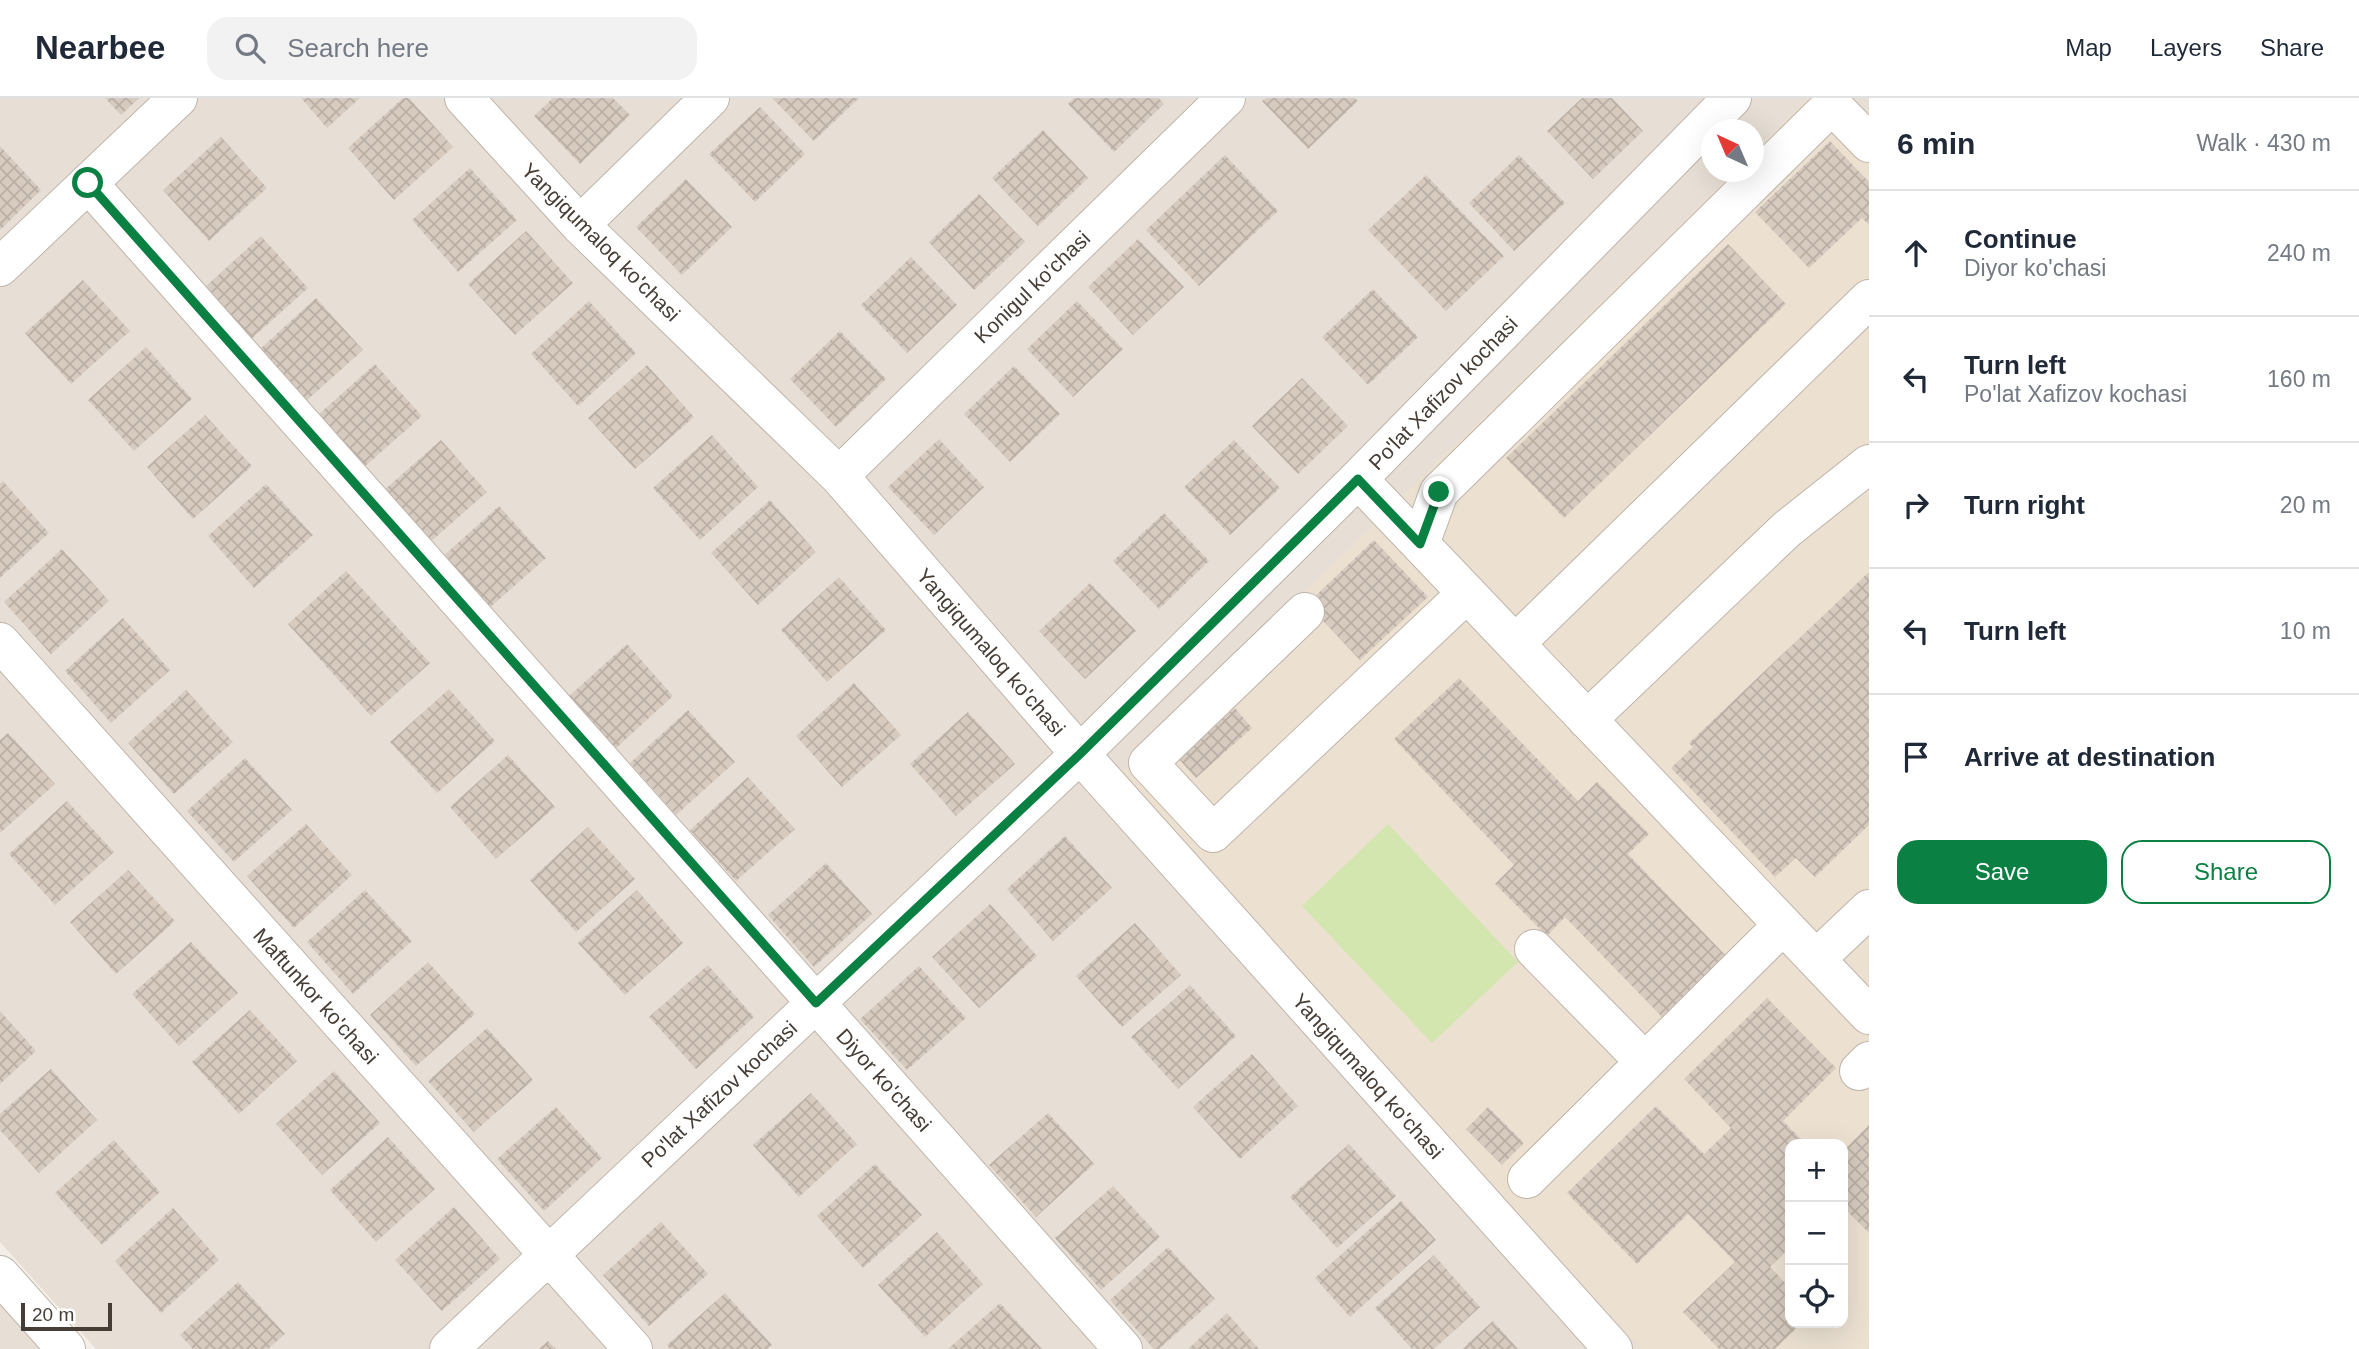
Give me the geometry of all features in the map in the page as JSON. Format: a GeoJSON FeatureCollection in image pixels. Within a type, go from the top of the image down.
{"type":"FeatureCollection","features":[{"type":"Feature","properties":{"kind":"street"},"geometry":{"type":"LineString","coordinates":[[0,267],[178,98]]}},
{"type":"Feature","properties":{"kind":"street","name":"Yangiqumaloq ko'chasi"},"geometry":{"type":"LineString","coordinates":[[464,98],[580,225],[839,476],[1080,754],[1613,1349]]}},
{"type":"Feature","properties":{"kind":"street"},"geometry":{"type":"LineString","coordinates":[[580,225],[710,98]]}},
{"type":"Feature","properties":{"kind":"street","name":"Konigul ko'chasi"},"geometry":{"type":"LineString","coordinates":[[839,476],[1226,98]]}},
{"type":"Feature","properties":{"kind":"street","name":"Po'lat Xafizov kochasi"},"geometry":{"type":"LineString","coordinates":[[449,1349],[1080,754],[1358,479],[1732,98]]}},
{"type":"Feature","properties":{"kind":"street"},"geometry":{"type":"LineString","coordinates":[[1420,544],[1439,492],[1832,105],[1869,144]]}},
{"type":"Feature","properties":{"kind":"street","name":"Diyor ko'chasi"},"geometry":{"type":"LineString","coordinates":[[88,183],[1123,1349]]}},
{"type":"Feature","properties":{"kind":"street"},"geometry":{"type":"LineString","coordinates":[[1515,644],[1869,299]]}},
{"type":"Feature","properties":{"kind":"street"},"geometry":{"type":"LineString","coordinates":[[1587,720],[1787,529],[1869,464]]}},
{"type":"Feature","properties":{"kind":"street"},"geometry":{"type":"LineString","coordinates":[[1358,479],[1869,1015]]}},
{"type":"Feature","properties":{"kind":"street"},"geometry":{"type":"LineString","coordinates":[[1305,612],[1148,763],[1213,833],[1467,593]]}},
{"type":"Feature","properties":{"kind":"street","name":"Maftunkor ko'chasi"},"geometry":{"type":"LineString","coordinates":[[0,642],[633,1349]]}},
{"type":"Feature","properties":{"kind":"street"},"geometry":{"type":"LineString","coordinates":[[1815,959],[1869,909]]}},
{"type":"Feature","properties":{"kind":"street"},"geometry":{"type":"LineString","coordinates":[[1527,1179],[1783,925]]}},
{"type":"Feature","properties":{"kind":"street"},"geometry":{"type":"LineString","coordinates":[[1534,949],[1645,1062]]}},
{"type":"Feature","properties":{"kind":"street"},"geometry":{"type":"LineString","coordinates":[[0,1275],[66,1349]]}},
{"type":"Feature","properties":{"kind":"shaded area"},"geometry":{"type":"Polygon","coordinates":[[[0,98],[1869,98],[1869,1349],[96,1349],[0,1242],[0,98]]]}},
{"type":"Feature","properties":{"kind":"shaded area"},"geometry":{"type":"Polygon","coordinates":[[[1808,98],[1842,98],[1869,126],[1869,1349],[1641,1349],[1120,773],[1724,182],[1764,182],[1764,142],[1808,98]]]}},
{"type":"Feature","properties":{"kind":"shaded area"},"geometry":{"type":"Polygon","coordinates":[[[0,1274],[66,1349],[0,1349],[0,1274]]]}},
{"type":"Feature","properties":{"kind":"green space"},"geometry":{"type":"Polygon","coordinates":[[[1388,824],[1518,962],[1432,1043],[1302,906],[1388,824]]]}},
{"type":"Feature","properties":{"kind":"building"},"geometry":{"type":"Polygon","coordinates":[[[105,98],[139,98],[121,115],[105,98]]]}},
{"type":"Feature","properties":{"kind":"building"},"geometry":{"type":"Polygon","coordinates":[[[301,98],[360,98],[327,128],[301,98]]]}},
{"type":"Feature","properties":{"kind":"building"},"geometry":{"type":"Polygon","coordinates":[[[403,98],[409,98],[453,147],[394,200],[348,148],[403,98]]]}},
{"type":"Feature","properties":{"kind":"building"},"geometry":{"type":"Polygon","coordinates":[[[553,98],[613,98],[630,115],[580,164],[534,116],[553,98]]]}},
{"type":"Feature","properties":{"kind":"building"},"geometry":{"type":"Polygon","coordinates":[[[772,98],[859,98],[814,141],[772,98]]]}},
{"type":"Feature","properties":{"kind":"building"},"geometry":{"type":"Polygon","coordinates":[[[1074,98],[1159,98],[1164,104],[1114,152],[1068,104],[1074,98]]]}},
{"type":"Feature","properties":{"kind":"building"},"geometry":{"type":"Polygon","coordinates":[[[1266,98],[1355,98],[1358,101],[1308,149],[1262,101],[1266,98]]]}},
{"type":"Feature","properties":{"kind":"building"},"geometry":{"type":"Polygon","coordinates":[[[1582,98],[1612,98],[1643,131],[1593,179],[1547,131],[1582,98]]]}},
{"type":"Feature","properties":{"kind":"building"},"geometry":{"type":"Polygon","coordinates":[[[760,107],[805,154],[755,202],[709,154],[760,107]]]}},
{"type":"Feature","properties":{"kind":"building"},"geometry":{"type":"Polygon","coordinates":[[[1043,130],[1088,178],[1038,226],[992,178],[1043,130]]]}},
{"type":"Feature","properties":{"kind":"building"},"geometry":{"type":"Polygon","coordinates":[[[221,137],[267,188],[209,241],[163,190],[221,137]]]}},
{"type":"Feature","properties":{"kind":"building"},"geometry":{"type":"Polygon","coordinates":[[[1830,141],[1869,182],[1869,225],[1862,218],[1809,268],[1755,212],[1830,141]]]}},
{"type":"Feature","properties":{"kind":"building"},"geometry":{"type":"Polygon","coordinates":[[[0,146],[41,190],[0,230],[0,146]]]}},
{"type":"Feature","properties":{"kind":"building"},"geometry":{"type":"Polygon","coordinates":[[[1225,155],[1278,211],[1199,286],[1146,230],[1225,155]]]}},
{"type":"Feature","properties":{"kind":"building"},"geometry":{"type":"Polygon","coordinates":[[[1519,155],[1565,203],[1514,251],[1469,203],[1519,155]]]}},
{"type":"Feature","properties":{"kind":"building"},"geometry":{"type":"Polygon","coordinates":[[[470,168],[517,220],[458,272],[412,220],[470,168]]]}},
{"type":"Feature","properties":{"kind":"building"},"geometry":{"type":"Polygon","coordinates":[[[1426,175],[1504,256],[1446,311],[1368,230],[1426,175]]]}},
{"type":"Feature","properties":{"kind":"building"},"geometry":{"type":"Polygon","coordinates":[[[686,179],[732,227],[682,275],[636,227],[686,179]]]}},
{"type":"Feature","properties":{"kind":"building"},"geometry":{"type":"Polygon","coordinates":[[[979,194],[1025,242],[974,290],[929,242],[979,194]]]}},
{"type":"Feature","properties":{"kind":"building"},"geometry":{"type":"Polygon","coordinates":[[[526,231],[573,283],[515,335],[468,284],[526,231]]]}},
{"type":"Feature","properties":{"kind":"building"},"geometry":{"type":"Polygon","coordinates":[[[261,236],[308,288],[249,341],[203,289],[261,236]]]}},
{"type":"Feature","properties":{"kind":"building"},"geometry":{"type":"Polygon","coordinates":[[[1138,239],[1184,287],[1133,335],[1088,287],[1138,239]]]}},
{"type":"Feature","properties":{"kind":"building"},"geometry":{"type":"Polygon","coordinates":[[[1728,244],[1786,304],[1564,518],[1506,458],[1728,244]]]}},
{"type":"Feature","properties":{"kind":"building"},"geometry":{"type":"Polygon","coordinates":[[[911,257],[957,305],[907,353],[861,305],[911,257]]]}},
{"type":"Feature","properties":{"kind":"building"},"geometry":{"type":"Polygon","coordinates":[[[83,280],[130,331],[71,384],[25,333],[83,280]]]}},
{"type":"Feature","properties":{"kind":"building"},"geometry":{"type":"Polygon","coordinates":[[[1373,289],[1418,337],[1368,385],[1322,337],[1373,289]]]}},
{"type":"Feature","properties":{"kind":"building"},"geometry":{"type":"Polygon","coordinates":[[[316,298],[363,350],[305,402],[258,351],[316,298]]]}},
{"type":"Feature","properties":{"kind":"building"},"geometry":{"type":"Polygon","coordinates":[[[589,301],[636,353],[578,406],[531,354],[589,301]]]}},
{"type":"Feature","properties":{"kind":"building"},"geometry":{"type":"Polygon","coordinates":[[[1077,301],[1123,349],[1073,397],[1027,349],[1077,301]]]}},
{"type":"Feature","properties":{"kind":"building"},"geometry":{"type":"Polygon","coordinates":[[[840,331],[886,379],[836,427],[790,379],[840,331]]]}},
{"type":"Feature","properties":{"kind":"building"},"geometry":{"type":"Polygon","coordinates":[[[146,347],[192,399],[134,451],[88,400],[146,347]]]}},
{"type":"Feature","properties":{"kind":"building"},"geometry":{"type":"Polygon","coordinates":[[[375,364],[422,416],[363,468],[317,416],[375,364]]]}},
{"type":"Feature","properties":{"kind":"building"},"geometry":{"type":"Polygon","coordinates":[[[647,365],[694,417],[635,469],[588,418],[647,365]]]}},
{"type":"Feature","properties":{"kind":"building"},"geometry":{"type":"Polygon","coordinates":[[[1014,366],[1060,414],[1010,462],[964,414],[1014,366]]]}},
{"type":"Feature","properties":{"kind":"building"},"geometry":{"type":"Polygon","coordinates":[[[1302,378],[1348,426],[1298,474],[1252,426],[1302,378]]]}},
{"type":"Feature","properties":{"kind":"building"},"geometry":{"type":"Polygon","coordinates":[[[205,415],[252,466],[193,519],[147,467],[205,415]]]}},
{"type":"Feature","properties":{"kind":"building"},"geometry":{"type":"Polygon","coordinates":[[[712,435],[758,487],[700,540],[653,488],[712,435]]]}},
{"type":"Feature","properties":{"kind":"building"},"geometry":{"type":"Polygon","coordinates":[[[939,439],[984,487],[934,535],[888,487],[939,439]]]}},
{"type":"Feature","properties":{"kind":"building"},"geometry":{"type":"Polygon","coordinates":[[[441,440],[487,492],[428,544],[382,492],[441,440]]]}},
{"type":"Feature","properties":{"kind":"building"},"geometry":{"type":"Polygon","coordinates":[[[1234,440],[1280,488],[1230,535],[1184,487],[1234,440]]]}},
{"type":"Feature","properties":{"kind":"building"},"geometry":{"type":"Polygon","coordinates":[[[3,481],[49,533],[0,578],[0,484],[3,481]]]}},
{"type":"Feature","properties":{"kind":"building"},"geometry":{"type":"Polygon","coordinates":[[[266,484],[313,535],[254,588],[208,536],[266,484]]]}},
{"type":"Feature","properties":{"kind":"building"},"geometry":{"type":"Polygon","coordinates":[[[770,500],[816,552],[758,605],[711,553],[770,500]]]}},
{"type":"Feature","properties":{"kind":"building"},"geometry":{"type":"Polygon","coordinates":[[[499,506],[546,558],[487,610],[441,558],[499,506]]]}},
{"type":"Feature","properties":{"kind":"building"},"geometry":{"type":"Polygon","coordinates":[[[1164,513],[1209,561],[1159,609],[1113,561],[1164,513]]]}},
{"type":"Feature","properties":{"kind":"building"},"geometry":{"type":"Polygon","coordinates":[[[1374,540],[1428,597],[1360,660],[1307,604],[1374,540]]]}},
{"type":"Feature","properties":{"kind":"building"},"geometry":{"type":"Polygon","coordinates":[[[62,549],[109,601],[51,654],[4,602],[62,549]]]}},
{"type":"Feature","properties":{"kind":"building"},"geometry":{"type":"Polygon","coordinates":[[[346,571],[430,663],[371,716],[288,624],[346,571]]]}},
{"type":"Feature","properties":{"kind":"building"},"geometry":{"type":"Polygon","coordinates":[[[1869,572],[1869,825],[1815,877],[1796,858],[1775,877],[1671,768],[1693,747],[1689,743],[1869,572]]]}},
{"type":"Feature","properties":{"kind":"building"},"geometry":{"type":"Polygon","coordinates":[[[839,577],[886,630],[827,682],[781,630],[839,577]]]}},
{"type":"Feature","properties":{"kind":"building"},"geometry":{"type":"Polygon","coordinates":[[[1090,583],[1136,631],[1085,679],[1039,631],[1090,583]]]}},
{"type":"Feature","properties":{"kind":"building"},"geometry":{"type":"Polygon","coordinates":[[[123,618],[170,670],[111,723],[65,671],[123,618]]]}},
{"type":"Feature","properties":{"kind":"building"},"geometry":{"type":"Polygon","coordinates":[[[627,644],[673,696],[615,749],[568,697],[627,644]]]}},
{"type":"Feature","properties":{"kind":"building"},"geometry":{"type":"Polygon","coordinates":[[[1459,678],[1578,801],[1597,782],[1649,834],[1628,854],[1728,958],[1664,1019],[1565,917],[1547,936],[1495,884],[1514,865],[1394,739],[1459,678]]]}},
{"type":"Feature","properties":{"kind":"building"},"geometry":{"type":"Polygon","coordinates":[[[854,683],[901,735],[842,787],[796,736],[854,683]]]}},
{"type":"Feature","properties":{"kind":"building"},"geometry":{"type":"Polygon","coordinates":[[[449,689],[495,741],[437,793],[390,742],[449,689]]]}},
{"type":"Feature","properties":{"kind":"building"},"geometry":{"type":"Polygon","coordinates":[[[186,690],[233,742],[174,794],[128,743],[186,690]]]}},
{"type":"Feature","properties":{"kind":"building"},"geometry":{"type":"Polygon","coordinates":[[[1235,708],[1252,728],[1196,778],[1178,758],[1235,708]]]}},
{"type":"Feature","properties":{"kind":"building"},"geometry":{"type":"Polygon","coordinates":[[[688,710],[735,762],[676,815],[630,763],[688,710]]]}},
{"type":"Feature","properties":{"kind":"building"},"geometry":{"type":"Polygon","coordinates":[[[968,712],[1015,764],[956,816],[910,764],[968,712]]]}},
{"type":"Feature","properties":{"kind":"building"},"geometry":{"type":"Polygon","coordinates":[[[8,733],[55,784],[0,833],[0,740],[8,733]]]}},
{"type":"Feature","properties":{"kind":"building"},"geometry":{"type":"Polygon","coordinates":[[[508,755],[555,807],[496,859],[450,807],[508,755]]]}},
{"type":"Feature","properties":{"kind":"building"},"geometry":{"type":"Polygon","coordinates":[[[245,758],[292,810],[234,862],[187,811],[245,758]]]}},
{"type":"Feature","properties":{"kind":"building"},"geometry":{"type":"Polygon","coordinates":[[[748,777],[795,829],[736,881],[690,830],[748,777]]]}},
{"type":"Feature","properties":{"kind":"building"},"geometry":{"type":"Polygon","coordinates":[[[67,801],[114,852],[55,905],[9,854],[67,801]]]}},
{"type":"Feature","properties":{"kind":"building"},"geometry":{"type":"Polygon","coordinates":[[[306,824],[352,875],[294,928],[247,876],[306,824]]]}},
{"type":"Feature","properties":{"kind":"building"},"geometry":{"type":"Polygon","coordinates":[[[588,827],[635,879],[576,932],[530,880],[588,827]]]}},
{"type":"Feature","properties":{"kind":"building"},"geometry":{"type":"Polygon","coordinates":[[[1065,836],[1112,888],[1053,941],[1007,889],[1065,836]]]}},
{"type":"Feature","properties":{"kind":"building"},"geometry":{"type":"Polygon","coordinates":[[[826,863],[872,914],[814,967],[768,915],[826,863]]]}},
{"type":"Feature","properties":{"kind":"building"},"geometry":{"type":"Polygon","coordinates":[[[128,870],[175,921],[116,974],[70,922],[128,870]]]}},
{"type":"Feature","properties":{"kind":"building"},"geometry":{"type":"Polygon","coordinates":[[[365,890],[412,941],[353,994],[307,942],[365,890]]]}},
{"type":"Feature","properties":{"kind":"building"},"geometry":{"type":"Polygon","coordinates":[[[637,890],[683,943],[625,995],[578,943],[637,890]]]}},
{"type":"Feature","properties":{"kind":"building"},"geometry":{"type":"Polygon","coordinates":[[[990,904],[1037,956],[979,1008],[932,957],[990,904]]]}},
{"type":"Feature","properties":{"kind":"building"},"geometry":{"type":"Polygon","coordinates":[[[1135,923],[1181,975],[1122,1027],[1076,976],[1135,923]]]}},
{"type":"Feature","properties":{"kind":"building"},"geometry":{"type":"Polygon","coordinates":[[[191,942],[238,993],[179,1046],[132,994],[191,942]]]}},
{"type":"Feature","properties":{"kind":"building"},"geometry":{"type":"Polygon","coordinates":[[[428,962],[475,1014],[416,1066],[370,1015],[428,962]]]}},
{"type":"Feature","properties":{"kind":"building"},"geometry":{"type":"Polygon","coordinates":[[[708,965],[754,1017],[696,1069],[649,1017],[708,965]]]}},
{"type":"Feature","properties":{"kind":"building"},"geometry":{"type":"Polygon","coordinates":[[[919,966],[966,1018],[907,1070],[860,1019],[919,966]]]}},
{"type":"Feature","properties":{"kind":"building"},"geometry":{"type":"Polygon","coordinates":[[[1190,985],[1236,1036],[1178,1089],[1131,1037],[1190,985]]]}},
{"type":"Feature","properties":{"kind":"building"},"geometry":{"type":"Polygon","coordinates":[[[1767,998],[1836,1068],[1783,1121],[1801,1139],[1785,1139],[1785,1252],[1770,1267],[1785,1283],[1785,1328],[1797,1328],[1775,1349],[1719,1349],[1683,1312],[1735,1262],[1688,1214],[1637,1264],[1567,1193],[1656,1106],[1704,1154],[1731,1128],[1684,1079],[1767,998]]]}},
{"type":"Feature","properties":{"kind":"building"},"geometry":{"type":"Polygon","coordinates":[[[250,1010],[297,1061],[239,1114],[192,1062],[250,1010]]]}},
{"type":"Feature","properties":{"kind":"building"},"geometry":{"type":"Polygon","coordinates":[[[0,1011],[36,1051],[0,1084],[0,1011]]]}},
{"type":"Feature","properties":{"kind":"building"},"geometry":{"type":"Polygon","coordinates":[[[487,1028],[533,1080],[474,1132],[428,1081],[487,1028]]]}},
{"type":"Feature","properties":{"kind":"building"},"geometry":{"type":"Polygon","coordinates":[[[1252,1054],[1298,1106],[1240,1159],[1193,1107],[1252,1054]]]}},
{"type":"Feature","properties":{"kind":"building"},"geometry":{"type":"Polygon","coordinates":[[[51,1069],[97,1120],[39,1173],[0,1130],[0,1114],[51,1069]]]}},
{"type":"Feature","properties":{"kind":"building"},"geometry":{"type":"Polygon","coordinates":[[[334,1071],[380,1123],[322,1175],[276,1124],[334,1071]]]}},
{"type":"Feature","properties":{"kind":"building"},"geometry":{"type":"Polygon","coordinates":[[[811,1093],[857,1144],[799,1197],[753,1145],[811,1093]]]}},
{"type":"Feature","properties":{"kind":"building"},"geometry":{"type":"Polygon","coordinates":[[[556,1107],[602,1158],[544,1211],[497,1159],[556,1107]]]}},
{"type":"Feature","properties":{"kind":"building"},"geometry":{"type":"Polygon","coordinates":[[[1488,1107],[1524,1143],[1502,1165],[1466,1129],[1488,1107]]]}},
{"type":"Feature","properties":{"kind":"building"},"geometry":{"type":"Polygon","coordinates":[[[1048,1113],[1094,1164],[1036,1217],[989,1165],[1048,1113]]]}},
{"type":"Feature","properties":{"kind":"building"},"geometry":{"type":"Polygon","coordinates":[[[1869,1125],[1869,1233],[1848,1212],[1848,1146],[1869,1125]]]}},
{"type":"Feature","properties":{"kind":"building"},"geometry":{"type":"Polygon","coordinates":[[[388,1137],[435,1189],[376,1242],[330,1190],[388,1137]]]}},
{"type":"Feature","properties":{"kind":"building"},"geometry":{"type":"Polygon","coordinates":[[[114,1140],[160,1192],[102,1245],[55,1193],[114,1140]]]}},
{"type":"Feature","properties":{"kind":"building"},"geometry":{"type":"Polygon","coordinates":[[[1349,1144],[1396,1196],[1337,1248],[1290,1197],[1349,1144]]]}},
{"type":"Feature","properties":{"kind":"building"},"geometry":{"type":"Polygon","coordinates":[[[875,1164],[922,1215],[863,1268],[817,1216],[875,1164]]]}},
{"type":"Feature","properties":{"kind":"building"},"geometry":{"type":"Polygon","coordinates":[[[1113,1186],[1160,1237],[1101,1290],[1055,1238],[1113,1186]]]}},
{"type":"Feature","properties":{"kind":"building"},"geometry":{"type":"Polygon","coordinates":[[[1401,1201],[1436,1240],[1350,1317],[1315,1278],[1401,1201]]]}},
{"type":"Feature","properties":{"kind":"building"},"geometry":{"type":"Polygon","coordinates":[[[454,1207],[500,1259],[442,1311],[395,1260],[454,1207]]]}},
{"type":"Feature","properties":{"kind":"building"},"geometry":{"type":"Polygon","coordinates":[[[173,1208],[219,1260],[161,1313],[115,1261],[173,1208]]]}},
{"type":"Feature","properties":{"kind":"building"},"geometry":{"type":"Polygon","coordinates":[[[661,1222],[708,1274],[649,1326],[603,1275],[661,1222]]]}},
{"type":"Feature","properties":{"kind":"building"},"geometry":{"type":"Polygon","coordinates":[[[937,1232],[983,1284],[925,1337],[878,1285],[937,1232]]]}},
{"type":"Feature","properties":{"kind":"building"},"geometry":{"type":"Polygon","coordinates":[[[1168,1247],[1215,1299],[1159,1349],[1154,1349],[1110,1300],[1168,1247]]]}},
{"type":"Feature","properties":{"kind":"building"},"geometry":{"type":"Polygon","coordinates":[[[1434,1255],[1480,1307],[1434,1349],[1412,1349],[1375,1308],[1434,1255]]]}},
{"type":"Feature","properties":{"kind":"building"},"geometry":{"type":"Polygon","coordinates":[[[238,1282],[285,1334],[268,1349],[193,1349],[180,1335],[238,1282]]]}},
{"type":"Feature","properties":{"kind":"building"},"geometry":{"type":"Polygon","coordinates":[[[725,1293],[772,1345],[767,1349],[670,1349],[667,1345],[725,1293]]]}},
{"type":"Feature","properties":{"kind":"building"},"geometry":{"type":"Polygon","coordinates":[[[1000,1303],[1042,1349],[948,1349],[1000,1303]]]}},
{"type":"Feature","properties":{"kind":"building"},"geometry":{"type":"Polygon","coordinates":[[[1227,1313],[1259,1349],[1188,1349],[1227,1313]]]}},
{"type":"Feature","properties":{"kind":"building"},"geometry":{"type":"Polygon","coordinates":[[[1493,1321],[1518,1349],[1462,1349],[1493,1321]]]}},
{"type":"Feature","properties":{"kind":"building"},"geometry":{"type":"Polygon","coordinates":[[[548,1341],[556,1349],[539,1349],[548,1341]]]}},
{"type":"Feature","properties":{"kind":"route"},"geometry":{"type":"LineString","coordinates":[[88,183],[816,1003],[1080,754],[1358,479],[1420,544],[1439,492]]}}]}
